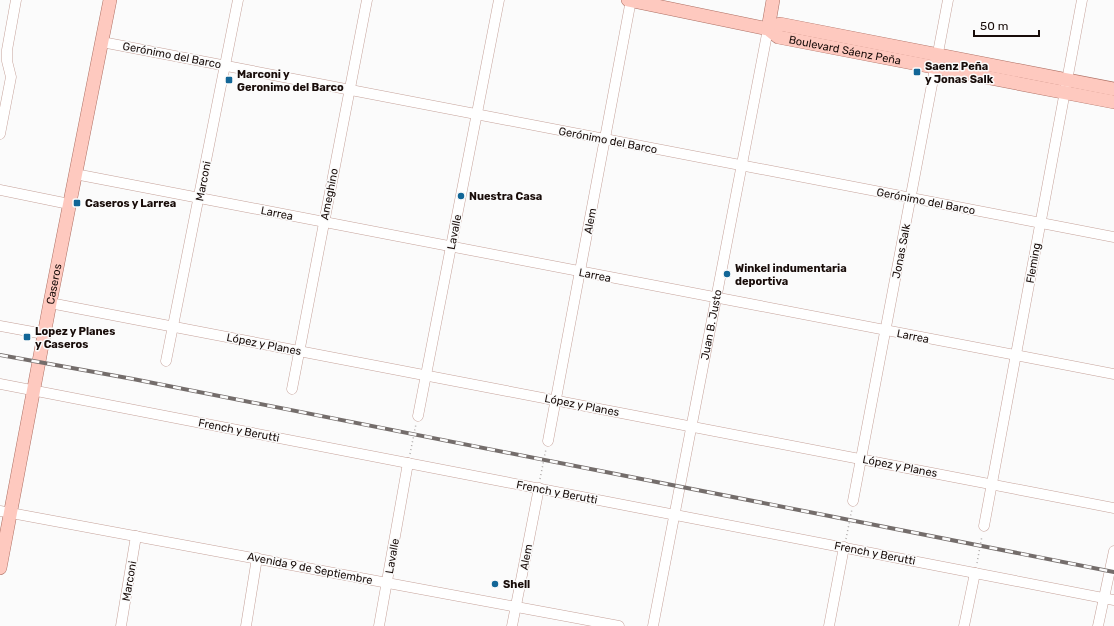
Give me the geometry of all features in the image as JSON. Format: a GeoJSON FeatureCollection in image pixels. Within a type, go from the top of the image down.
{"type":"FeatureCollection","features":[{"type":"Feature","properties":{"kind":"main road","name":"Caseros"},"geometry":{"type":"LineString","coordinates":[[0,568],[5,512],[33,390],[110,0]]}},
{"type":"Feature","properties":{"kind":"main road","name":"Boulevard Sáenz Peña"},"geometry":{"type":"LineString","coordinates":[[630,0],[768,29],[778,37],[1114,88]]}},
{"type":"Feature","properties":{"kind":"main road","name":"Juan B. Justo"},"geometry":{"type":"LineString","coordinates":[[768,29],[773,0]]}},
{"type":"Feature","properties":{"kind":"main road","name":"Boulevard Sáenz Peña"},"geometry":{"type":"LineString","coordinates":[[936,61],[1065,93],[1114,102]]}},
{"type":"Feature","properties":{"kind":"street"},"geometry":{"type":"LineString","coordinates":[[0,134],[11,76],[3,60],[7,50],[16,0]]}},
{"type":"Feature","properties":{"kind":"street","name":"Marconi"},"geometry":{"type":"LineString","coordinates":[[166,361],[200,198],[238,0]]}},
{"type":"Feature","properties":{"kind":"street","name":"Ameghino"},"geometry":{"type":"LineString","coordinates":[[292,389],[366,0]]}},
{"type":"Feature","properties":{"kind":"street","name":"Lavalle"},"geometry":{"type":"LineString","coordinates":[[418,416],[499,0]]}},
{"type":"Feature","properties":{"kind":"street","name":"Alem"},"geometry":{"type":"LineString","coordinates":[[548,441],[630,0]]}},
{"type":"Feature","properties":{"kind":"street","name":"Jonas Salk"},"geometry":{"type":"LineString","coordinates":[[853,501],[948,0]]}},
{"type":"Feature","properties":{"kind":"street","name":"Fleming"},"geometry":{"type":"LineString","coordinates":[[984,526],[1082,0]]}},
{"type":"Feature","properties":{"kind":"street","name":"Juan B. Justo"},"geometry":{"type":"LineString","coordinates":[[653,626],[768,29]]}},
{"type":"Feature","properties":{"kind":"street","name":"Gerónimo del Barco"},"geometry":{"type":"LineString","coordinates":[[102,42],[1114,237]]}},
{"type":"Feature","properties":{"kind":"street","name":"Larrea"},"geometry":{"type":"LineString","coordinates":[[75,174],[1114,374]]}},
{"type":"Feature","properties":{"kind":"street"},"geometry":{"type":"LineString","coordinates":[[0,190],[69,204]]}},
{"type":"Feature","properties":{"kind":"street","name":"López y Planes"},"geometry":{"type":"LineString","coordinates":[[50,302],[1114,508]]}},
{"type":"Feature","properties":{"kind":"street"},"geometry":{"type":"LineString","coordinates":[[0,326],[44,334]]}},
{"type":"Feature","properties":{"kind":"street","name":"French y Berutti"},"geometry":{"type":"LineString","coordinates":[[0,384],[1109,599]]}},
{"type":"Feature","properties":{"kind":"street","name":"Lavalle"},"geometry":{"type":"LineString","coordinates":[[379,626],[408,463]]}},
{"type":"Feature","properties":{"kind":"street","name":"Alem"},"geometry":{"type":"LineString","coordinates":[[512,626],[539,488]]}},
{"type":"Feature","properties":{"kind":"street","name":"Avenida 9 de Septiembre"},"geometry":{"type":"LineString","coordinates":[[5,512],[619,626]]}},
{"type":"Feature","properties":{"kind":"street","name":"Marconi"},"geometry":{"type":"LineString","coordinates":[[121,626],[136,536]]}},
{"type":"Feature","properties":{"kind":"street"},"geometry":{"type":"LineString","coordinates":[[830,626],[844,547]]}},
{"type":"Feature","properties":{"kind":"street"},"geometry":{"type":"LineString","coordinates":[[1098,626],[1109,599],[1114,551]]}},
{"type":"Feature","properties":{"kind":"street"},"geometry":{"type":"LineString","coordinates":[[246,626],[257,558]]}},
{"type":"Feature","properties":{"kind":"street"},"geometry":{"type":"LineString","coordinates":[[964,626],[975,573]]}},
{"type":"Feature","properties":{"kind":"path"},"geometry":{"type":"LineString","coordinates":[[408,463],[418,416]]}},
{"type":"Feature","properties":{"kind":"path"},"geometry":{"type":"LineString","coordinates":[[539,488],[548,441]]}},
{"type":"Feature","properties":{"kind":"path"},"geometry":{"type":"LineString","coordinates":[[844,547],[853,501]]}},
{"type":"Feature","properties":{"kind":"path"},"geometry":{"type":"LineString","coordinates":[[975,573],[984,526]]}},
{"type":"Feature","properties":{"kind":"railway"},"geometry":{"type":"LineString","coordinates":[[0,355],[133,379],[1114,572]]}},
{"type":"Feature","properties":{"kind":"place","name":"Saenz Peña y Jonas Salk"},"geometry":{"type":"Point","coordinates":[917,72]}},
{"type":"Feature","properties":{"kind":"place","name":"Marconi y Geronimo del Barco"},"geometry":{"type":"Point","coordinates":[229,80]}},
{"type":"Feature","properties":{"kind":"place","name":"Nuestra Casa"},"geometry":{"type":"Point","coordinates":[461,196]}},
{"type":"Feature","properties":{"kind":"place","name":"Caseros y Larrea"},"geometry":{"type":"Point","coordinates":[77,203]}},
{"type":"Feature","properties":{"kind":"place","name":"Winkel indumentaria deportiva"},"geometry":{"type":"Point","coordinates":[727,274]}},
{"type":"Feature","properties":{"kind":"place","name":"Lopez y Planes y Caseros"},"geometry":{"type":"Point","coordinates":[27,337]}},
{"type":"Feature","properties":{"kind":"place","name":"Shell"},"geometry":{"type":"Point","coordinates":[495,584]}}]}
